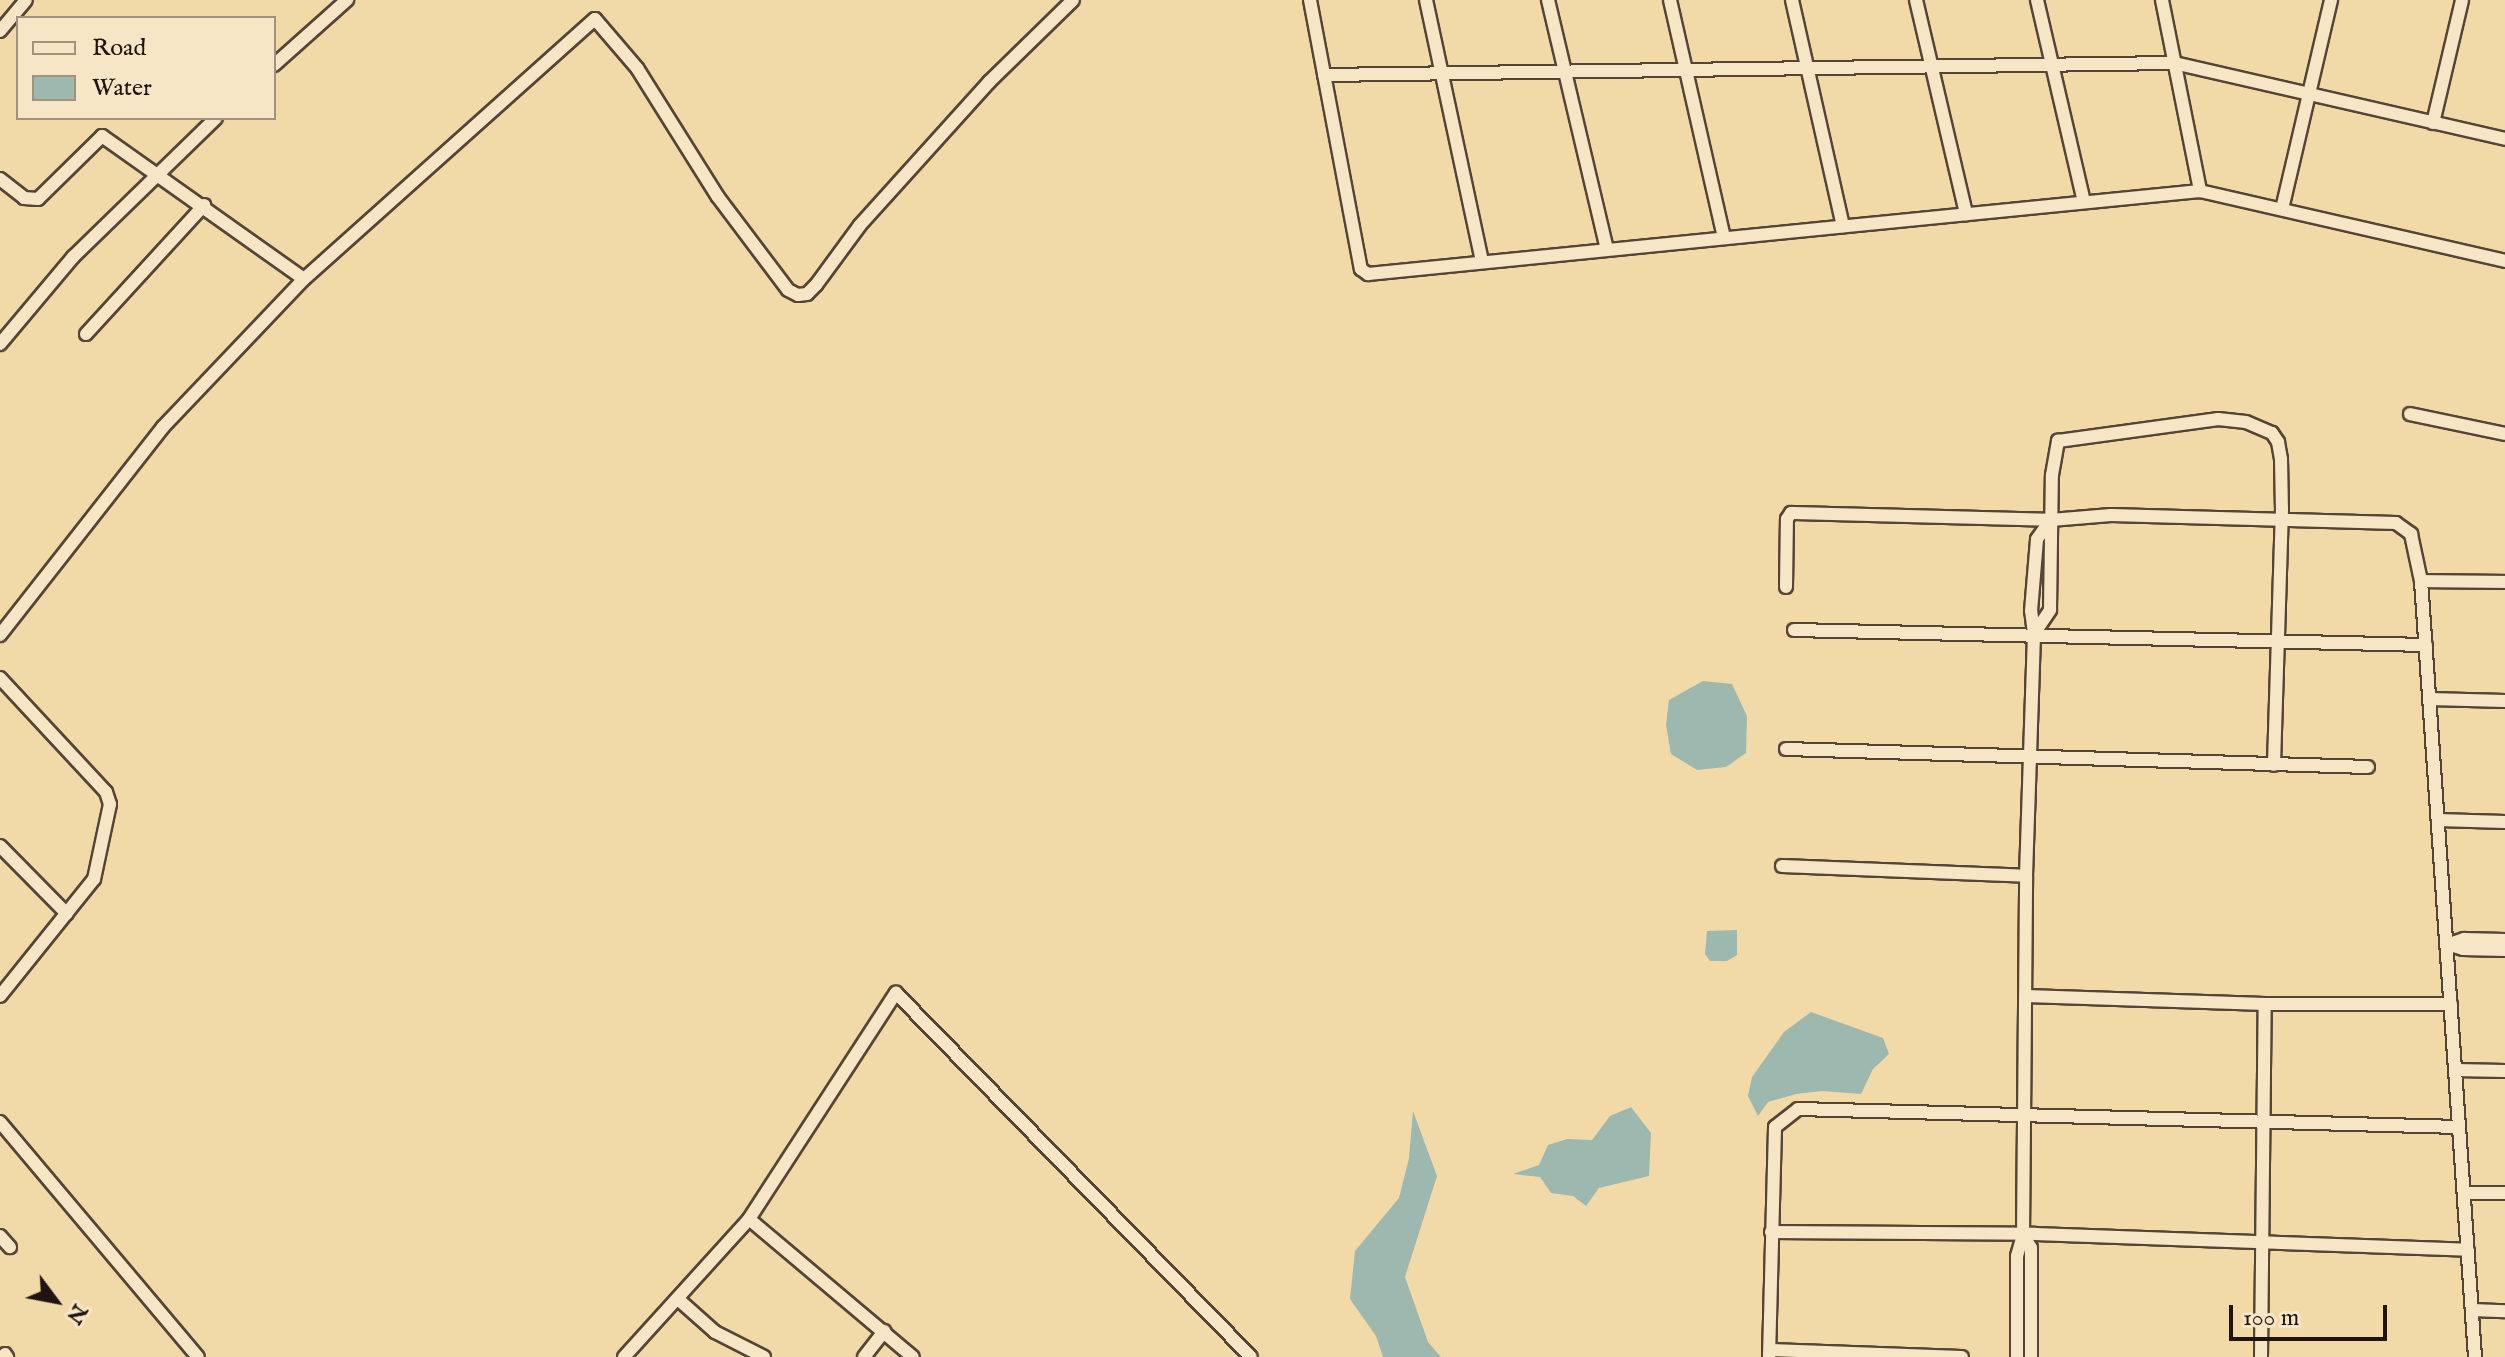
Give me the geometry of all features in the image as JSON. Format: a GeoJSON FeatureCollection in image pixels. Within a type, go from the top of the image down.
{"type":"FeatureCollection","features":[{"type":"Feature","properties":{"kind":"street"},"geometry":{"type":"LineString","coordinates":[[0,31],[26,0]]}},
{"type":"Feature","properties":{"kind":"street"},"geometry":{"type":"LineString","coordinates":[[276,63],[347,0]]}},
{"type":"Feature","properties":{"kind":"street"},"geometry":{"type":"LineString","coordinates":[[0,635],[163,427],[304,279],[595,19],[637,68],[718,197],[788,290],[798,295],[807,294],[860,225],[989,82],[1073,0]]}},
{"type":"Feature","properties":{"kind":"street"},"geometry":{"type":"LineString","coordinates":[[1310,0],[1361,269],[1371,274],[2200,191],[2505,261]]}},
{"type":"Feature","properties":{"kind":"street"},"geometry":{"type":"LineString","coordinates":[[1426,0],[1482,261]]}},
{"type":"Feature","properties":{"kind":"street"},"geometry":{"type":"LineString","coordinates":[[1548,0],[1607,249]]}},
{"type":"Feature","properties":{"kind":"street"},"geometry":{"type":"LineString","coordinates":[[1670,0],[1724,238]]}},
{"type":"Feature","properties":{"kind":"street"},"geometry":{"type":"LineString","coordinates":[[1792,0],[1843,226]]}},
{"type":"Feature","properties":{"kind":"street"},"geometry":{"type":"LineString","coordinates":[[1916,0],[1966,214]]}},
{"type":"Feature","properties":{"kind":"street"},"geometry":{"type":"LineString","coordinates":[[2037,0],[2084,202]]}},
{"type":"Feature","properties":{"kind":"street"},"geometry":{"type":"LineString","coordinates":[[2162,0],[2200,191]]}},
{"type":"Feature","properties":{"kind":"street"},"geometry":{"type":"LineString","coordinates":[[2282,209],[2331,0]]}},
{"type":"Feature","properties":{"kind":"street"},"geometry":{"type":"LineString","coordinates":[[2433,123],[2462,0]]}},
{"type":"Feature","properties":{"kind":"street"},"geometry":{"type":"LineString","coordinates":[[1324,75],[2174,63],[2505,139]]}},
{"type":"Feature","properties":{"kind":"street"},"geometry":{"type":"LineString","coordinates":[[0,344],[73,257],[214,120]]}},
{"type":"Feature","properties":{"kind":"street"},"geometry":{"type":"LineString","coordinates":[[0,179],[24,198],[38,199],[102,136],[204,205],[304,279]]}},
{"type":"Feature","properties":{"kind":"street"},"geometry":{"type":"LineString","coordinates":[[86,334],[204,205]]}},
{"type":"Feature","properties":{"kind":"street"},"geometry":{"type":"LineString","coordinates":[[2410,414],[2505,434]]}},
{"type":"Feature","properties":{"kind":"street"},"geometry":{"type":"LineString","coordinates":[[2034,634],[2050,610],[2054,450],[2058,441],[2218,419],[2262,428],[2278,442],[2282,521],[2274,765]]}},
{"type":"Feature","properties":{"kind":"street"},"geometry":{"type":"LineString","coordinates":[[1786,587],[1787,519],[1791,513],[2051,520],[2111,515],[2396,523],[2405,527],[2411,534],[2421,581],[2475,1357]]}},
{"type":"Feature","properties":{"kind":"street"},"geometry":{"type":"LineString","coordinates":[[2017,1357],[2017,1256],[2023,1235],[2026,876],[2034,634],[2031,611],[2037,539],[2051,520]]}},
{"type":"Feature","properties":{"kind":"street"},"geometry":{"type":"LineString","coordinates":[[2421,581],[2505,582]]}},
{"type":"Feature","properties":{"kind":"street"},"geometry":{"type":"LineString","coordinates":[[1794,630],[2426,645]]}},
{"type":"Feature","properties":{"kind":"street"},"geometry":{"type":"LineString","coordinates":[[0,678],[96,781],[110,804],[94,879],[0,996]]}},
{"type":"Feature","properties":{"kind":"street"},"geometry":{"type":"LineString","coordinates":[[2430,699],[2505,701]]}},
{"type":"Feature","properties":{"kind":"street"},"geometry":{"type":"LineString","coordinates":[[1786,749],[2368,767]]}},
{"type":"Feature","properties":{"kind":"street"},"geometry":{"type":"LineString","coordinates":[[2438,820],[2505,822]]}},
{"type":"Feature","properties":{"kind":"street"},"geometry":{"type":"LineString","coordinates":[[0,846],[67,914]]}},
{"type":"Feature","properties":{"kind":"street"},"geometry":{"type":"LineString","coordinates":[[1782,866],[2026,876]]}},
{"type":"Feature","properties":{"kind":"street"},"geometry":{"type":"LineString","coordinates":[[2448,944],[2464,939],[2505,940]]}},
{"type":"Feature","properties":{"kind":"street"},"geometry":{"type":"LineString","coordinates":[[2448,944],[2463,949],[2505,950]]}},
{"type":"Feature","properties":{"kind":"street"},"geometry":{"type":"LineString","coordinates":[[624,1357],[679,1300],[749,1219],[896,993],[1251,1357]]}},
{"type":"Feature","properties":{"kind":"street"},"geometry":{"type":"LineString","coordinates":[[2026,996],[2265,1004],[2451,1004]]}},
{"type":"Feature","properties":{"kind":"street"},"geometry":{"type":"LineString","coordinates":[[2261,1357],[2265,1004]]}},
{"type":"Feature","properties":{"kind":"street"},"geometry":{"type":"LineString","coordinates":[[2455,1070],[2505,1071]]}},
{"type":"Feature","properties":{"kind":"street"},"geometry":{"type":"LineString","coordinates":[[1962,1357],[1770,1353],[1775,1127],[1798,1109],[2459,1127]]}},
{"type":"Feature","properties":{"kind":"street"},"geometry":{"type":"LineString","coordinates":[[0,1122],[198,1357]]}},
{"type":"Feature","properties":{"kind":"street"},"geometry":{"type":"LineString","coordinates":[[2464,1193],[2505,1193]]}},
{"type":"Feature","properties":{"kind":"street"},"geometry":{"type":"LineString","coordinates":[[749,1219],[913,1357]]}},
{"type":"Feature","properties":{"kind":"street"},"geometry":{"type":"LineString","coordinates":[[1771,1232],[2023,1235],[2468,1250]]}},
{"type":"Feature","properties":{"kind":"street"},"geometry":{"type":"LineString","coordinates":[[2023,1235],[2031,1248],[2031,1357]]}},
{"type":"Feature","properties":{"kind":"street"},"geometry":{"type":"LineString","coordinates":[[0,1236],[10,1247]]}},
{"type":"Feature","properties":{"kind":"street"},"geometry":{"type":"LineString","coordinates":[[679,1300],[715,1332],[764,1357]]}},
{"type":"Feature","properties":{"kind":"street"},"geometry":{"type":"LineString","coordinates":[[2472,1310],[2505,1311]]}},
{"type":"Feature","properties":{"kind":"street"},"geometry":{"type":"LineString","coordinates":[[864,1357],[884,1331]]}},
{"type":"Feature","properties":{"kind":"water"},"geometry":{"type":"Polygon","coordinates":[[[1703,681],[1732,684],[1747,716],[1746,753],[1726,767],[1697,770],[1671,754],[1666,725],[1669,700],[1703,681]]]}},
{"type":"Feature","properties":{"kind":"water"},"geometry":{"type":"Polygon","coordinates":[[[1737,930],[1737,955],[1727,961],[1710,961],[1705,954],[1707,931],[1737,930]]]}},
{"type":"Feature","properties":{"kind":"water"},"geometry":{"type":"Polygon","coordinates":[[[1811,1012],[1883,1038],[1889,1054],[1873,1069],[1861,1094],[1822,1091],[1796,1094],[1768,1102],[1758,1116],[1748,1096],[1752,1077],[1784,1032],[1811,1012]]]}},
{"type":"Feature","properties":{"kind":"water"},"geometry":{"type":"Polygon","coordinates":[[[1631,1107],[1651,1133],[1649,1176],[1599,1188],[1586,1206],[1573,1196],[1551,1193],[1540,1177],[1513,1174],[1539,1165],[1548,1145],[1567,1139],[1592,1140],[1610,1116],[1631,1107]]]}},
{"type":"Feature","properties":{"kind":"water"},"geometry":{"type":"Polygon","coordinates":[[[1413,1111],[1437,1176],[1405,1277],[1428,1342],[1441,1357],[1383,1357],[1376,1336],[1350,1299],[1355,1251],[1399,1198],[1409,1158],[1413,1111]]]}}]}
